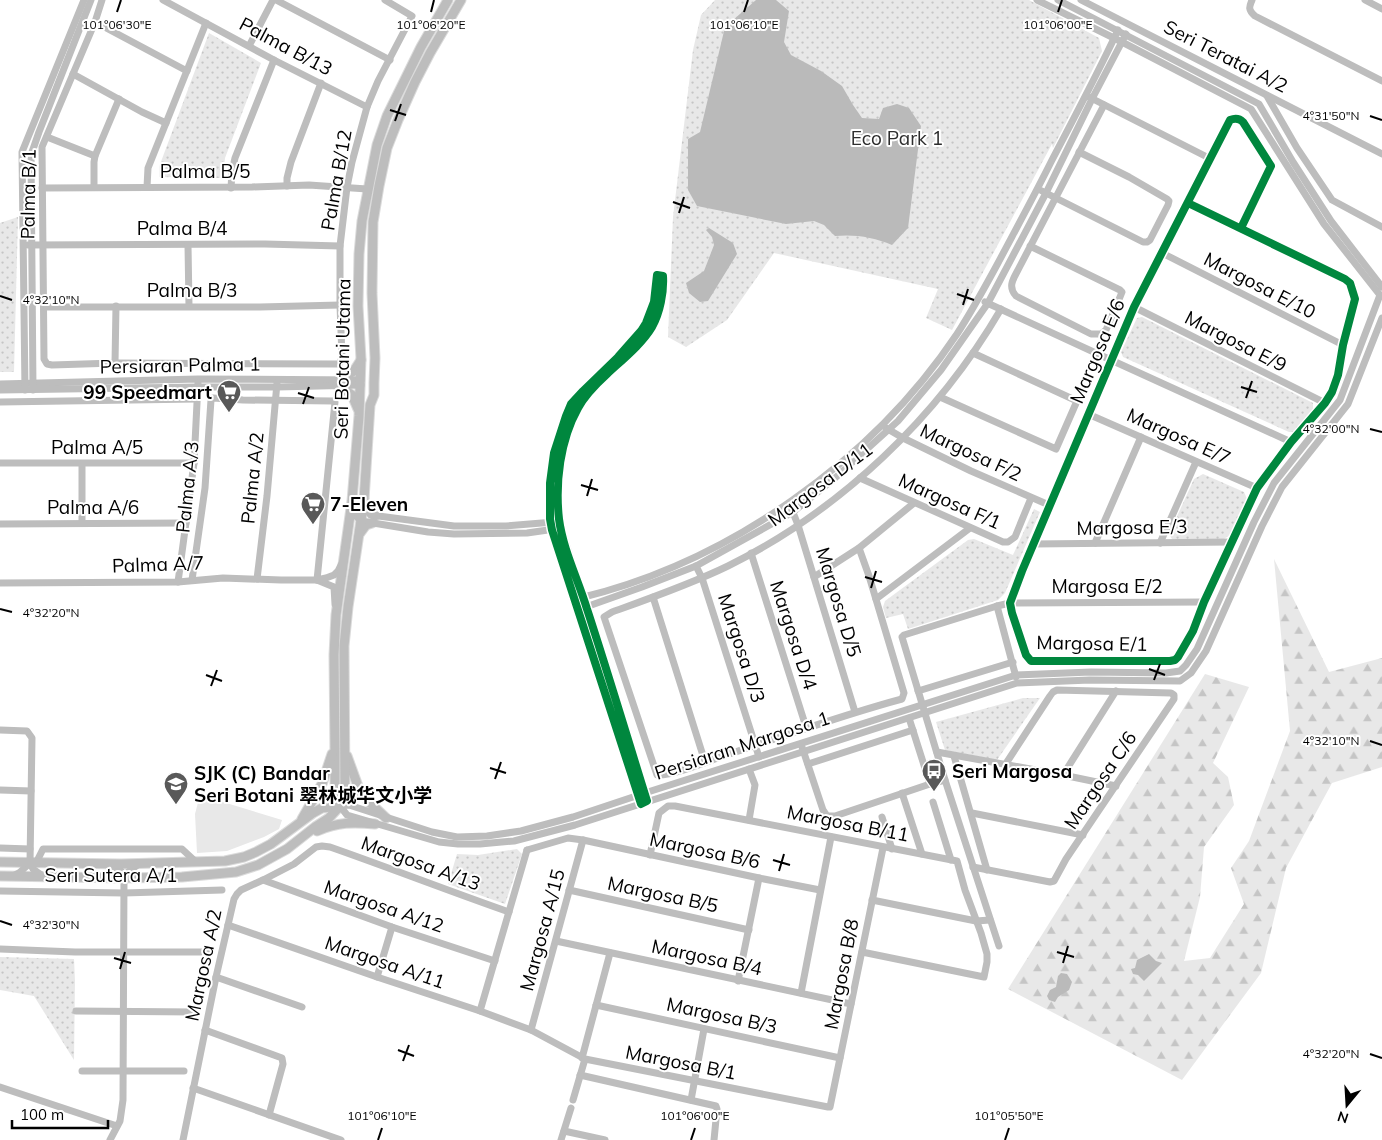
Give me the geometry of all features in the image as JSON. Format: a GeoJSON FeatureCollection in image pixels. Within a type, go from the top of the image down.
{"type":"FeatureCollection","features":[{"type":"Feature","properties":{"kind":"main road","name":"Seri Botani Utama"},"geometry":{"type":"LineString","coordinates":[[340,806],[335,794],[334,655],[336,615],[352,501],[362,382],[358,306],[362,221],[377,145],[387,116],[421,47],[448,0]]}},
{"type":"Feature","properties":{"kind":"main road","name":"Seri Botani Utama"},"geometry":{"type":"LineString","coordinates":[[340,806],[345,794],[344,646],[348,607],[360,533],[360,516],[364,500],[370,405],[374,395],[373,222],[387,148],[398,120],[430,53],[461,0]]}},
{"type":"Feature","properties":{"kind":"main road"},"geometry":{"type":"LineString","coordinates":[[370,405],[368,388],[362,382],[369,374],[370,362],[375,358]]}},
{"type":"Feature","properties":{"kind":"main road"},"geometry":{"type":"LineString","coordinates":[[359,416],[352,394],[338,382],[354,371],[361,359]]}},
{"type":"Feature","properties":{"kind":"main road"},"geometry":{"type":"LineString","coordinates":[[360,533],[373,519],[364,500]]}},
{"type":"Feature","properties":{"kind":"main road"},"geometry":{"type":"LineString","coordinates":[[299,823],[322,784],[335,741]]}},
{"type":"Feature","properties":{"kind":"main road"},"geometry":{"type":"LineString","coordinates":[[345,752],[359,789],[367,800],[386,818]]}},
{"type":"Feature","properties":{"kind":"main road"},"geometry":{"type":"LineString","coordinates":[[0,862],[139,864],[225,861],[244,857],[271,844],[322,808],[340,806]]}},
{"type":"Feature","properties":{"kind":"main road"},"geometry":{"type":"LineString","coordinates":[[0,876],[124,878],[182,877],[236,872],[277,856],[329,818],[340,806]]}},
{"type":"Feature","properties":{"kind":"main road"},"geometry":{"type":"LineString","coordinates":[[297,841],[335,824],[351,822],[375,824]]}},
{"type":"Feature","properties":{"kind":"street"},"geometry":{"type":"LineString","coordinates":[[29,386],[23,245],[22,152],[84,0]]}},
{"type":"Feature","properties":{"kind":"street"},"geometry":{"type":"LineString","coordinates":[[29,386],[32,244],[31,154],[91,0]]}},
{"type":"Feature","properties":{"kind":"street","name":"Palma B/1"},"geometry":{"type":"LineString","coordinates":[[102,0],[95,22],[42,147],[44,359],[47,364],[52,365],[115,363]]}},
{"type":"Feature","properties":{"kind":"street","name":"Palma B/13"},"geometry":{"type":"LineString","coordinates":[[163,0],[274,60],[367,107]]}},
{"type":"Feature","properties":{"kind":"street"},"geometry":{"type":"LineString","coordinates":[[249,46],[274,0],[390,60]]}},
{"type":"Feature","properties":{"kind":"street","name":"Palma B/12"},"geometry":{"type":"LineString","coordinates":[[115,363],[340,363],[342,357],[340,246],[352,162],[367,107],[378,81],[411,17],[411,14],[385,0]]}},
{"type":"Feature","properties":{"kind":"street"},"geometry":{"type":"LineString","coordinates":[[1037,0],[1251,109],[1324,224],[1380,299]]}},
{"type":"Feature","properties":{"kind":"street"},"geometry":{"type":"LineString","coordinates":[[1058,0],[1259,104],[1293,162],[1331,220],[1382,287]]}},
{"type":"Feature","properties":{"kind":"street","name":"Seri Teratai A/2"},"geometry":{"type":"LineString","coordinates":[[1081,0],[1382,154]]}},
{"type":"Feature","properties":{"kind":"street"},"geometry":{"type":"LineString","coordinates":[[1252,0],[1249,10],[1255,16],[1382,81]]}},
{"type":"Feature","properties":{"kind":"street"},"geometry":{"type":"LineString","coordinates":[[1365,0],[1382,9]]}},
{"type":"Feature","properties":{"kind":"street"},"geometry":{"type":"LineString","coordinates":[[95,22],[187,71]]}},
{"type":"Feature","properties":{"kind":"street"},"geometry":{"type":"LineString","coordinates":[[147,187],[148,168],[206,23]]}},
{"type":"Feature","properties":{"kind":"street"},"geometry":{"type":"LineString","coordinates":[[578,609],[696,566],[793,512],[889,431],[915,403],[988,303],[1046,193],[1118,30]]}},
{"type":"Feature","properties":{"kind":"street"},"geometry":{"type":"LineString","coordinates":[[575,599],[615,588],[674,567],[763,520],[788,504],[846,460],[883,425],[908,398],[958,334],[1088,97],[1126,34]]}},
{"type":"Feature","properties":{"kind":"street"},"geometry":{"type":"LineString","coordinates":[[231,188],[235,158],[274,60]]}},
{"type":"Feature","properties":{"kind":"street"},"geometry":{"type":"LineString","coordinates":[[1197,81],[1202,73]]}},
{"type":"Feature","properties":{"kind":"street"},"geometry":{"type":"LineString","coordinates":[[73,74],[166,123]]}},
{"type":"Feature","properties":{"kind":"street"},"geometry":{"type":"LineString","coordinates":[[287,186],[291,162],[321,83]]}},
{"type":"Feature","properties":{"kind":"street"},"geometry":{"type":"LineString","coordinates":[[1241,104],[1245,96]]}},
{"type":"Feature","properties":{"kind":"street"},"geometry":{"type":"LineString","coordinates":[[1267,96],[1297,148],[1332,200],[1382,227]]}},
{"type":"Feature","properties":{"kind":"street"},"geometry":{"type":"LineString","coordinates":[[1088,97],[1209,158]]}},
{"type":"Feature","properties":{"kind":"street"},"geometry":{"type":"LineString","coordinates":[[94,187],[95,156],[120,99]]}},
{"type":"Feature","properties":{"kind":"street"},"geometry":{"type":"LineString","coordinates":[[1030,246],[1120,290],[1121,295],[1106,330],[1101,334],[1091,334],[1016,296],[1011,288],[1011,283],[1030,246],[1056,198],[1104,105]]}},
{"type":"Feature","properties":{"kind":"street","name":"Margosa E/6"},"geometry":{"type":"LineString","coordinates":[[1010,603],[1049,505],[1134,307],[1209,158],[1230,120],[1237,118],[1243,122],[1272,166],[1241,228]]}},
{"type":"Feature","properties":{"kind":"street"},"geometry":{"type":"LineString","coordinates":[[47,137],[95,156]]}},
{"type":"Feature","properties":{"kind":"street"},"geometry":{"type":"LineString","coordinates":[[1038,189],[1143,242],[1150,240],[1169,201],[1079,152]]}},
{"type":"Feature","properties":{"kind":"street","name":"Palma B/5"},"geometry":{"type":"LineString","coordinates":[[42,188],[231,188],[287,186],[367,189]]}},
{"type":"Feature","properties":{"kind":"street"},"geometry":{"type":"LineString","coordinates":[[1188,203],[1345,279],[1350,284],[1356,298],[1332,392],[1325,404],[1292,442],[1257,488],[1204,602]]}},
{"type":"Feature","properties":{"kind":"street","name":"Palma B/4"},"geometry":{"type":"LineString","coordinates":[[23,245],[266,244],[340,246]]}},
{"type":"Feature","properties":{"kind":"street"},"geometry":{"type":"LineString","coordinates":[[188,245],[189,306]]}},
{"type":"Feature","properties":{"kind":"street","name":"Margosa E/10"},"geometry":{"type":"LineString","coordinates":[[1162,253],[1343,346]]}},
{"type":"Feature","properties":{"kind":"street"},"geometry":{"type":"LineString","coordinates":[[575,406],[623,359],[652,327],[660,304],[664,281],[663,275],[656,276],[654,302],[641,331],[602,372],[575,406],[554,452],[550,483],[551,526],[638,785],[644,793],[644,802]]}},
{"type":"Feature","properties":{"kind":"street"},"geometry":{"type":"LineString","coordinates":[[978,299],[1292,442]]}},
{"type":"Feature","properties":{"kind":"street","name":"Persiaran Margosa 1"},"geometry":{"type":"LineString","coordinates":[[340,806],[349,805],[432,832],[457,837],[522,835],[575,824],[749,769],[802,746],[1016,679],[1091,672],[1166,673],[1180,671],[1197,649],[1254,522],[1274,483],[1340,400],[1380,299]]}},
{"type":"Feature","properties":{"kind":"street","name":"Palma B/3"},"geometry":{"type":"LineString","coordinates":[[44,307],[340,305]]}},
{"type":"Feature","properties":{"kind":"street"},"geometry":{"type":"LineString","coordinates":[[115,363],[116,306]]}},
{"type":"Feature","properties":{"kind":"street","name":"Margosa E/9"},"geometry":{"type":"LineString","coordinates":[[1134,307],[1325,404]]}},
{"type":"Feature","properties":{"kind":"street","name":"Margosa D/11"},"geometry":{"type":"LineString","coordinates":[[705,762],[657,775],[604,618],[612,612],[702,578],[751,553],[798,524],[860,478],[902,438],[940,397],[973,353],[1001,309]]}},
{"type":"Feature","properties":{"kind":"street","name":"Persiaran Margosa 1"},"geometry":{"type":"LineString","coordinates":[[1016,679],[1180,681],[1187,678],[1206,651],[1262,526],[1282,487],[1348,404],[1382,318]]}},
{"type":"Feature","properties":{"kind":"street"},"geometry":{"type":"LineString","coordinates":[[940,397],[1056,449],[1077,401],[973,353]]}},
{"type":"Feature","properties":{"kind":"street","name":"Persiaran Palma 1"},"geometry":{"type":"LineString","coordinates":[[29,386],[362,382]]}},
{"type":"Feature","properties":{"kind":"street"},"geometry":{"type":"LineString","coordinates":[[178,582],[194,463],[198,383]]}},
{"type":"Feature","properties":{"kind":"street"},"geometry":{"type":"LineString","coordinates":[[0,384],[29,386]]}},
{"type":"Feature","properties":{"kind":"street","name":"Palma A/2"},"geometry":{"type":"LineString","coordinates":[[257,579],[277,384]]}},
{"type":"Feature","properties":{"kind":"street"},"geometry":{"type":"LineString","coordinates":[[0,390],[29,386]]}},
{"type":"Feature","properties":{"kind":"street","name":"Palma A/3"},"geometry":{"type":"LineString","coordinates":[[192,580],[205,488],[211,400],[213,398],[276,400]]}},
{"type":"Feature","properties":{"kind":"street"},"geometry":{"type":"LineString","coordinates":[[0,402],[198,399]]}},
{"type":"Feature","properties":{"kind":"street"},"geometry":{"type":"LineString","coordinates":[[276,400],[335,402],[317,580],[334,587],[336,615]]}},
{"type":"Feature","properties":{"kind":"street","name":"Margosa E/7"},"geometry":{"type":"LineString","coordinates":[[1088,414],[1257,488]]}},
{"type":"Feature","properties":{"kind":"street"},"geometry":{"type":"LineString","coordinates":[[569,419],[561,454],[558,482],[560,525],[638,785]]}},
{"type":"Feature","properties":{"kind":"street"},"geometry":{"type":"LineString","coordinates":[[1309,423],[1323,436]]}},
{"type":"Feature","properties":{"kind":"street","name":"Margosa F/2"},"geometry":{"type":"LineString","coordinates":[[883,425],[889,431],[902,438],[970,471],[1049,505]]}},
{"type":"Feature","properties":{"kind":"street"},"geometry":{"type":"LineString","coordinates":[[1095,543],[1141,437]]}},
{"type":"Feature","properties":{"kind":"street"},"geometry":{"type":"LineString","coordinates":[[1160,543],[1196,462]]}},
{"type":"Feature","properties":{"kind":"street","name":"Palma A/5"},"geometry":{"type":"LineString","coordinates":[[0,463],[194,463]]}},
{"type":"Feature","properties":{"kind":"street"},"geometry":{"type":"LineString","coordinates":[[82,464],[82,523]]}},
{"type":"Feature","properties":{"kind":"street","name":"Margosa F/1"},"geometry":{"type":"LineString","coordinates":[[860,478],[1003,542],[1008,542],[1015,537],[1031,498]]}},
{"type":"Feature","properties":{"kind":"street"},"geometry":{"type":"LineString","coordinates":[[352,501],[360,516],[428,532],[454,534],[560,525]]}},
{"type":"Feature","properties":{"kind":"street"},"geometry":{"type":"LineString","coordinates":[[814,577],[859,548],[914,503]]}},
{"type":"Feature","properties":{"kind":"street","name":"Margosa D/5"},"geometry":{"type":"LineString","coordinates":[[788,504],[798,524],[855,712]]}},
{"type":"Feature","properties":{"kind":"street"},"geometry":{"type":"LineString","coordinates":[[349,526],[360,516]]}},
{"type":"Feature","properties":{"kind":"street"},"geometry":{"type":"LineString","coordinates":[[1244,516],[1262,526]]}},
{"type":"Feature","properties":{"kind":"street"},"geometry":{"type":"LineString","coordinates":[[373,519],[454,526],[527,529]]}},
{"type":"Feature","properties":{"kind":"street","name":"Palma A/6"},"geometry":{"type":"LineString","coordinates":[[0,524],[186,523]]}},
{"type":"Feature","properties":{"kind":"street"},"geometry":{"type":"LineString","coordinates":[[454,526],[454,534]]}},
{"type":"Feature","properties":{"kind":"street"},"geometry":{"type":"LineString","coordinates":[[876,599],[970,528]]}},
{"type":"Feature","properties":{"kind":"street","name":"Margosa E/3"},"geometry":{"type":"LineString","coordinates":[[1033,544],[1231,542]]}},
{"type":"Feature","properties":{"kind":"street"},"geometry":{"type":"LineString","coordinates":[[653,597],[705,762],[806,727],[902,699],[904,693],[859,548]]}},
{"type":"Feature","properties":{"kind":"street","name":"Palma A/7"},"geometry":{"type":"LineString","coordinates":[[0,582],[178,582],[223,578],[317,580],[334,575],[338,571],[345,553]]}},
{"type":"Feature","properties":{"kind":"street","name":"Margosa D/4"},"geometry":{"type":"LineString","coordinates":[[751,553],[806,727]]}},
{"type":"Feature","properties":{"kind":"street","name":"Margosa D/3"},"geometry":{"type":"LineString","coordinates":[[696,566],[702,578],[759,757]]}},
{"type":"Feature","properties":{"kind":"street","name":"Margosa E/2"},"geometry":{"type":"LineString","coordinates":[[918,691],[902,637],[904,635],[1010,603],[1204,602]]}},
{"type":"Feature","properties":{"kind":"street","name":"Margosa E/1"},"geometry":{"type":"LineString","coordinates":[[1010,603],[1026,656],[1031,661],[1170,661],[1178,657],[1193,631],[1204,602]]}},
{"type":"Feature","properties":{"kind":"street"},"geometry":{"type":"LineString","coordinates":[[998,606],[1016,679]]}},
{"type":"Feature","properties":{"kind":"street"},"geometry":{"type":"LineString","coordinates":[[999,946],[918,691],[1012,662]]}},
{"type":"Feature","properties":{"kind":"street"},"geometry":{"type":"LineString","coordinates":[[1005,765],[1053,692],[1058,690],[1116,692]]}},
{"type":"Feature","properties":{"kind":"street"},"geometry":{"type":"LineString","coordinates":[[1063,775],[1116,692]]}},
{"type":"Feature","properties":{"kind":"street","name":"Margosa C/6"},"geometry":{"type":"LineString","coordinates":[[987,870],[1052,882],[1174,699],[1174,695],[1171,693],[1116,692]]}},
{"type":"Feature","properties":{"kind":"street","name":"Persiaran Margosa 1"},"geometry":{"type":"LineString","coordinates":[[340,806],[348,815],[439,842],[458,844],[499,842],[628,798],[759,757],[909,718],[924,709]]}},
{"type":"Feature","properties":{"kind":"street"},"geometry":{"type":"LineString","coordinates":[[909,718],[930,784]]}},
{"type":"Feature","properties":{"kind":"street"},"geometry":{"type":"LineString","coordinates":[[0,730],[27,731],[32,738],[30,849],[33,869],[44,877]]}},
{"type":"Feature","properties":{"kind":"street"},"geometry":{"type":"LineString","coordinates":[[808,764],[912,730]]}},
{"type":"Feature","properties":{"kind":"street"},"geometry":{"type":"LineString","coordinates":[[802,746],[823,810],[827,816],[836,816],[945,780]]}},
{"type":"Feature","properties":{"kind":"street"},"geometry":{"type":"LineString","coordinates":[[937,752],[1116,786]]}},
{"type":"Feature","properties":{"kind":"street"},"geometry":{"type":"LineString","coordinates":[[954,756],[987,870],[973,867]]}},
{"type":"Feature","properties":{"kind":"street"},"geometry":{"type":"LineString","coordinates":[[749,769],[754,785],[749,820]]}},
{"type":"Feature","properties":{"kind":"street"},"geometry":{"type":"LineString","coordinates":[[628,798],[638,785]]}},
{"type":"Feature","properties":{"kind":"street"},"geometry":{"type":"LineString","coordinates":[[0,790],[31,791]]}},
{"type":"Feature","properties":{"kind":"street"},"geometry":{"type":"LineString","coordinates":[[902,793],[922,854]]}},
{"type":"Feature","properties":{"kind":"street"},"geometry":{"type":"LineString","coordinates":[[862,952],[984,977],[987,954],[981,933],[965,890],[957,861],[951,860],[933,802]]}},
{"type":"Feature","properties":{"kind":"street","name":"Margosa B/11"},"geometry":{"type":"LineString","coordinates":[[650,855],[659,813],[668,806],[675,806],[951,860]]}},
{"type":"Feature","properties":{"kind":"street"},"geometry":{"type":"LineString","coordinates":[[972,813],[1084,834]]}},
{"type":"Feature","properties":{"kind":"street"},"geometry":{"type":"LineString","coordinates":[[882,817],[892,849]]}},
{"type":"Feature","properties":{"kind":"street"},"geometry":{"type":"LineString","coordinates":[[480,1011],[527,850],[522,835]]}},
{"type":"Feature","properties":{"kind":"street"},"geometry":{"type":"LineString","coordinates":[[801,992],[831,837]]}},
{"type":"Feature","properties":{"kind":"street","name":"Margosa B/6"},"geometry":{"type":"LineString","coordinates":[[527,850],[568,838],[583,840],[820,890]]}},
{"type":"Feature","properties":{"kind":"street","name":"Margosa A/15"},"geometry":{"type":"LineString","coordinates":[[531,1030],[583,840]]}},
{"type":"Feature","properties":{"kind":"street","name":"Margosa A/2"},"geometry":{"type":"LineString","coordinates":[[183,1140],[216,977],[237,894],[241,890],[294,864],[316,847],[322,846]]}},
{"type":"Feature","properties":{"kind":"street","name":"Margosa A/13"},"geometry":{"type":"LineString","coordinates":[[322,846],[330,847],[402,872],[509,912]]}},
{"type":"Feature","properties":{"kind":"street"},"geometry":{"type":"LineString","coordinates":[[0,848],[30,849]]}},
{"type":"Feature","properties":{"kind":"street","name":"Margosa B/8"},"geometry":{"type":"LineString","coordinates":[[830,1107],[883,848]]}},
{"type":"Feature","properties":{"kind":"street"},"geometry":{"type":"LineString","coordinates":[[12,876],[33,863],[43,849],[182,849],[196,862]]}},
{"type":"Feature","properties":{"kind":"street"},"geometry":{"type":"LineString","coordinates":[[109,864],[121,871],[124,878],[123,1100],[119,1123],[110,1140]]}},
{"type":"Feature","properties":{"kind":"street"},"geometry":{"type":"LineString","coordinates":[[124,878],[128,872],[139,864]]}},
{"type":"Feature","properties":{"kind":"street"},"geometry":{"type":"LineString","coordinates":[[738,980],[759,878]]}},
{"type":"Feature","properties":{"kind":"street","name":"Margosa A/12"},"geometry":{"type":"LineString","coordinates":[[263,880],[495,961]]}},
{"type":"Feature","properties":{"kind":"street","name":"Seri Sutera A/1"},"geometry":{"type":"LineString","coordinates":[[0,891],[124,893],[222,890]]}},
{"type":"Feature","properties":{"kind":"street","name":"Margosa B/5"},"geometry":{"type":"LineString","coordinates":[[569,890],[749,930]]}},
{"type":"Feature","properties":{"kind":"street"},"geometry":{"type":"LineString","coordinates":[[872,900],[976,921],[990,920]]}},
{"type":"Feature","properties":{"kind":"street","name":"Margosa A/11"},"geometry":{"type":"LineString","coordinates":[[228,925],[531,1030]]}},
{"type":"Feature","properties":{"kind":"street"},"geometry":{"type":"LineString","coordinates":[[377,977],[392,926]]}},
{"type":"Feature","properties":{"kind":"street","name":"Margosa B/4"},"geometry":{"type":"LineString","coordinates":[[556,941],[851,1004]]}},
{"type":"Feature","properties":{"kind":"street"},"geometry":{"type":"LineString","coordinates":[[0,949],[74,952],[208,952]]}},
{"type":"Feature","properties":{"kind":"street"},"geometry":{"type":"LineString","coordinates":[[573,1100],[610,954]]}},
{"type":"Feature","properties":{"kind":"street"},"geometry":{"type":"LineString","coordinates":[[216,977],[302,1007]]}},
{"type":"Feature","properties":{"kind":"street","name":"Margosa B/3"},"geometry":{"type":"LineString","coordinates":[[596,1005],[840,1058]]}},
{"type":"Feature","properties":{"kind":"street"},"geometry":{"type":"LineString","coordinates":[[76,1012],[195,1012]]}},
{"type":"Feature","properties":{"kind":"street"},"geometry":{"type":"LineString","coordinates":[[691,1100],[704,1029]]}},
{"type":"Feature","properties":{"kind":"street"},"geometry":{"type":"LineString","coordinates":[[205,1030],[282,1058],[283,1064],[269,1115]]}},
{"type":"Feature","properties":{"kind":"street","name":"Margosa B/1"},"geometry":{"type":"LineString","coordinates":[[531,1030],[583,1058],[830,1107]]}},
{"type":"Feature","properties":{"kind":"street"},"geometry":{"type":"LineString","coordinates":[[82,1071],[184,1072]]}},
{"type":"Feature","properties":{"kind":"street"},"geometry":{"type":"LineString","coordinates":[[580,1075],[716,1106],[714,1140]]}},
{"type":"Feature","properties":{"kind":"street"},"geometry":{"type":"LineString","coordinates":[[0,1087],[119,1123]]}},
{"type":"Feature","properties":{"kind":"street"},"geometry":{"type":"LineString","coordinates":[[193,1088],[341,1140]]}},
{"type":"Feature","properties":{"kind":"street"},"geometry":{"type":"LineString","coordinates":[[561,1140],[571,1108]]}},
{"type":"Feature","properties":{"kind":"street"},"geometry":{"type":"LineString","coordinates":[[564,1131],[605,1140]]}},
{"type":"Feature","properties":{"kind":"green space","name":"Eco Park 1"},"geometry":{"type":"Polygon","coordinates":[[[715,0],[1029,0],[1099,38],[1102,51],[1053,148],[1052,144],[952,330],[926,318],[938,289],[774,253],[727,320],[686,347],[668,337],[673,217],[693,50],[701,15],[715,0]]]}},
{"type":"Feature","properties":{"kind":"green space"},"geometry":{"type":"Polygon","coordinates":[[[209,33],[261,63],[225,158],[223,178],[159,177],[159,167],[209,33]]]}},
{"type":"Feature","properties":{"kind":"green space"},"geometry":{"type":"Polygon","coordinates":[[[18,217],[14,372],[0,372],[0,223],[18,217]]]}},
{"type":"Feature","properties":{"kind":"green space"},"geometry":{"type":"Polygon","coordinates":[[[1142,317],[1313,403],[1313,410],[1294,432],[1289,432],[1123,357],[1121,352],[1137,318],[1142,317]]]}},
{"type":"Feature","properties":{"kind":"green space"},"geometry":{"type":"Polygon","coordinates":[[[1203,474],[1244,492],[1247,499],[1231,534],[1224,539],[1172,539],[1169,534],[1194,479],[1203,474]]]}},
{"type":"Feature","properties":{"kind":"green space"},"geometry":{"type":"Polygon","coordinates":[[[1034,509],[1040,512],[1005,593],[998,600],[908,629],[903,614],[886,618],[883,607],[885,601],[968,540],[974,539],[1013,555],[1034,509]]]}},
{"type":"Feature","properties":{"kind":"green space"},"geometry":{"type":"Polygon","coordinates":[[[1274,559],[1329,672],[1382,658],[1382,767],[1332,783],[1286,868],[1261,973],[1182,1080],[1008,989],[1205,674],[1249,687],[1213,763],[1228,777],[1234,805],[1204,847],[1200,897],[1184,961],[1210,958],[1244,904],[1231,868],[1249,841],[1290,731],[1274,559]]]}},
{"type":"Feature","properties":{"kind":"green space"},"geometry":{"type":"Polygon","coordinates":[[[1023,698],[1040,698],[997,760],[945,750],[936,722],[1023,698]]]}},
{"type":"Feature","properties":{"kind":"green space"},"geometry":{"type":"Polygon","coordinates":[[[200,795],[282,820],[279,829],[264,837],[227,851],[197,853],[195,814],[200,795]]]}},
{"type":"Feature","properties":{"kind":"green space"},"geometry":{"type":"Polygon","coordinates":[[[517,849],[522,854],[505,904],[448,884],[457,854],[478,855],[517,849]]]}},
{"type":"Feature","properties":{"kind":"green space"},"geometry":{"type":"Polygon","coordinates":[[[0,957],[74,959],[74,1060],[34,996],[0,990],[0,957]]]}},
{"type":"Feature","properties":{"kind":"shaded area"},"geometry":{"type":"Polygon","coordinates":[[[756,0],[776,0],[789,11],[784,42],[791,55],[821,71],[842,86],[862,118],[879,119],[883,108],[897,104],[909,108],[921,126],[908,228],[892,245],[864,237],[835,236],[824,225],[814,221],[786,224],[697,206],[688,190],[688,139],[700,132],[725,27],[756,0]]]}},
{"type":"Feature","properties":{"kind":"shaded area"},"geometry":{"type":"Polygon","coordinates":[[[709,228],[733,243],[737,254],[708,301],[700,302],[689,293],[686,283],[704,271],[714,245],[712,237],[706,230],[709,228]]]}},
{"type":"Feature","properties":{"kind":"shaded area"},"geometry":{"type":"Polygon","coordinates":[[[1149,954],[1156,961],[1162,963],[1144,981],[1138,975],[1133,974],[1131,969],[1135,968],[1137,960],[1149,954]]]}},
{"type":"Feature","properties":{"kind":"shaded area"},"geometry":{"type":"Polygon","coordinates":[[[1061,973],[1067,974],[1072,982],[1069,990],[1058,997],[1055,1002],[1049,1000],[1047,996],[1050,990],[1056,987],[1058,976],[1061,973]]]}},
{"type":"Feature","properties":{"kind":"cycle path"},"geometry":{"type":"LineString","coordinates":[[1188,203],[1350,283],[1355,299],[1343,345],[1338,375],[1332,392],[1325,403],[1291,442],[1257,488],[1204,602],[1193,631],[1175,660],[1031,661],[1026,655],[1010,603],[1022,571],[1134,307],[1230,120],[1235,119],[1243,122],[1271,166],[1241,228]]}},
{"type":"Feature","properties":{"kind":"cycle path"},"geometry":{"type":"LineString","coordinates":[[657,275],[663,276],[663,282],[661,302],[655,321],[643,340],[595,386],[578,408],[563,448],[558,491],[561,531],[647,801],[641,804],[552,530],[550,519],[550,483],[554,453],[571,404],[641,331],[654,302],[657,275]]}},
{"type":"Feature","properties":{"kind":"place","name":"99 Speedmart"},"geometry":{"type":"Point","coordinates":[229,413]}},
{"type":"Feature","properties":{"kind":"place","name":"7-Eleven"},"geometry":{"type":"Point","coordinates":[313,525]}},
{"type":"Feature","properties":{"kind":"place","name":"Seri Margosa"},"geometry":{"type":"Point","coordinates":[934,792]}},
{"type":"Feature","properties":{"kind":"place","name":"SJK (C) Bandar Seri Botani 翠林城华文小学"},"geometry":{"type":"Point","coordinates":[176,805]}}]}
